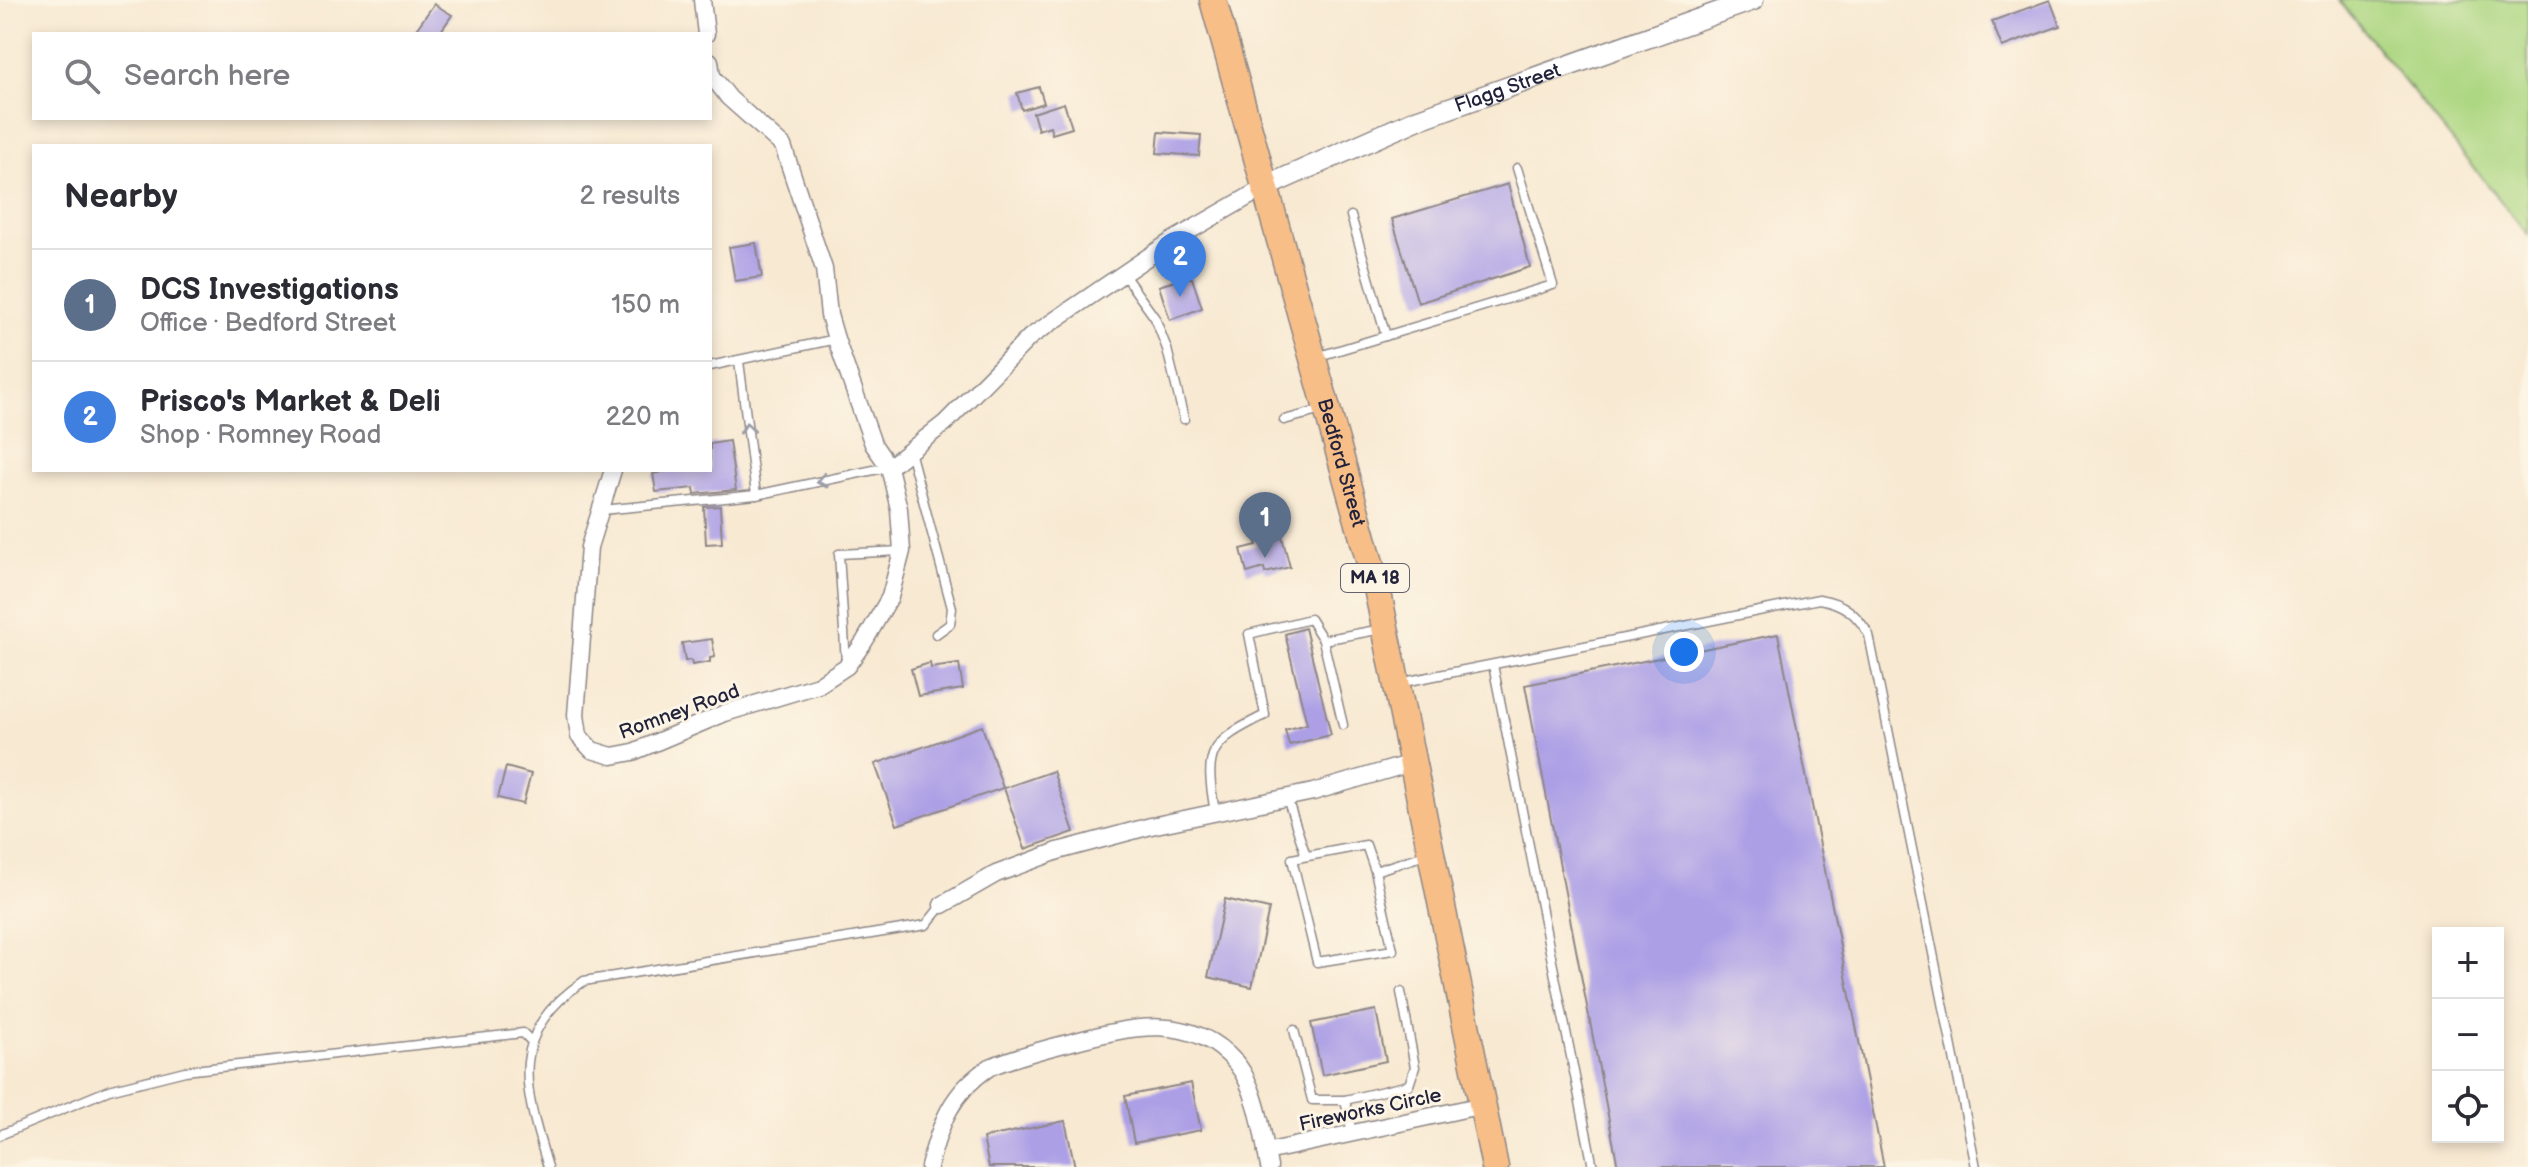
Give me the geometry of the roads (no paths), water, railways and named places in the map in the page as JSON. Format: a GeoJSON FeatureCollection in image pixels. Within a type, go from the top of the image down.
{"type":"FeatureCollection","features":[{"type":"Feature","properties":{"kind":"main road","name":"Bedford Street"},"geometry":{"type":"LineString","coordinates":[[1213,0],[1329,408],[1387,628],[1495,1167]]}},
{"type":"Feature","properties":{"kind":"street"},"geometry":{"type":"LineString","coordinates":[[702,0],[706,32]]}},
{"type":"Feature","properties":{"kind":"street","name":"Flagg Street"},"geometry":{"type":"LineString","coordinates":[[1267,186],[1427,116],[1753,0]]}},
{"type":"Feature","properties":{"kind":"street","name":"Romney Road"},"geometry":{"type":"LineString","coordinates":[[612,472],[589,547],[576,715],[579,736],[592,750],[612,756],[633,752],[725,713],[818,685],[847,666],[890,597],[902,551],[899,509],[889,467],[873,444],[836,339],[829,315],[824,269],[783,146],[729,98],[712,76]]}},
{"type":"Feature","properties":{"kind":"street"},"geometry":{"type":"LineString","coordinates":[[889,467],[945,423],[1030,337],[1194,227],[1267,186]]}},
{"type":"Feature","properties":{"kind":"street"},"geometry":{"type":"LineString","coordinates":[[942,905],[996,874],[1058,851],[1287,797],[1415,762]]}},
{"type":"Feature","properties":{"kind":"street","name":"Fireworks Circle"},"geometry":{"type":"LineString","coordinates":[[929,1167],[947,1109],[959,1091],[981,1072],[1015,1057],[1147,1026],[1195,1033],[1218,1046],[1237,1064],[1249,1087],[1267,1160],[1353,1133],[1483,1105]]}},
{"type":"Feature","properties":{"kind":"lane"},"geometry":{"type":"LineString","coordinates":[[1315,358],[1553,285],[1517,168]]}},
{"type":"Feature","properties":{"kind":"lane"},"geometry":{"type":"LineString","coordinates":[[1351,216],[1386,336]]}},
{"type":"Feature","properties":{"kind":"lane"},"geometry":{"type":"LineString","coordinates":[[1124,275],[1155,318],[1167,349],[1184,419]]}},
{"type":"Feature","properties":{"kind":"lane"},"geometry":{"type":"LineString","coordinates":[[712,366],[836,339]]}},
{"type":"Feature","properties":{"kind":"lane"},"geometry":{"type":"LineString","coordinates":[[739,361],[756,495]]}},
{"type":"Feature","properties":{"kind":"lane"},"geometry":{"type":"LineString","coordinates":[[1284,420],[1329,408]]}},
{"type":"Feature","properties":{"kind":"lane"},"geometry":{"type":"LineString","coordinates":[[910,451],[952,608],[950,624],[936,634]]}},
{"type":"Feature","properties":{"kind":"lane"},"geometry":{"type":"LineString","coordinates":[[601,510],[756,495],[889,467]]}},
{"type":"Feature","properties":{"kind":"lane"},"geometry":{"type":"LineString","coordinates":[[847,666],[839,554],[902,551]]}},
{"type":"Feature","properties":{"kind":"lane"},"geometry":{"type":"LineString","coordinates":[[1399,683],[1819,599],[1846,607],[1861,620],[1869,635],[1976,1167]]}},
{"type":"Feature","properties":{"kind":"lane"},"geometry":{"type":"LineString","coordinates":[[1215,812],[1209,758],[1217,743],[1265,715],[1249,634],[1310,619],[1323,640],[1343,725]]}},
{"type":"Feature","properties":{"kind":"lane"},"geometry":{"type":"LineString","coordinates":[[1323,640],[1387,628]]}},
{"type":"Feature","properties":{"kind":"lane"},"geometry":{"type":"LineString","coordinates":[[1493,665],[1593,1167]]}},
{"type":"Feature","properties":{"kind":"lane"},"geometry":{"type":"LineString","coordinates":[[1287,797],[1306,856]]}},
{"type":"Feature","properties":{"kind":"lane"},"geometry":{"type":"LineString","coordinates":[[1366,845],[1375,871],[1393,950],[1317,962],[1292,859],[1366,845]]}},
{"type":"Feature","properties":{"kind":"lane"},"geometry":{"type":"LineString","coordinates":[[1375,871],[1433,852]]}},
{"type":"Feature","properties":{"kind":"lane"},"geometry":{"type":"LineString","coordinates":[[548,1167],[526,1095],[531,1041],[569,991],[584,981],[926,925],[942,905]]}},
{"type":"Feature","properties":{"kind":"lane"},"geometry":{"type":"LineString","coordinates":[[1294,1030],[1312,1100],[1345,1100],[1409,1085],[1415,1067],[1401,992]]}},
{"type":"Feature","properties":{"kind":"lane"},"geometry":{"type":"LineString","coordinates":[[0,1135],[109,1090],[185,1071],[523,1033],[531,1041]]}},
{"type":"Feature","properties":{"kind":"lane"},"geometry":{"type":"LineString","coordinates":[[1345,1100],[1353,1133]]}},
{"type":"Feature","properties":{"kind":"place","name":"Prisco's Market & Deli"},"geometry":{"type":"Point","coordinates":[1180,297]}},
{"type":"Feature","properties":{"kind":"place","name":"DCS Investigations"},"geometry":{"type":"Point","coordinates":[1265,558]}}]}
